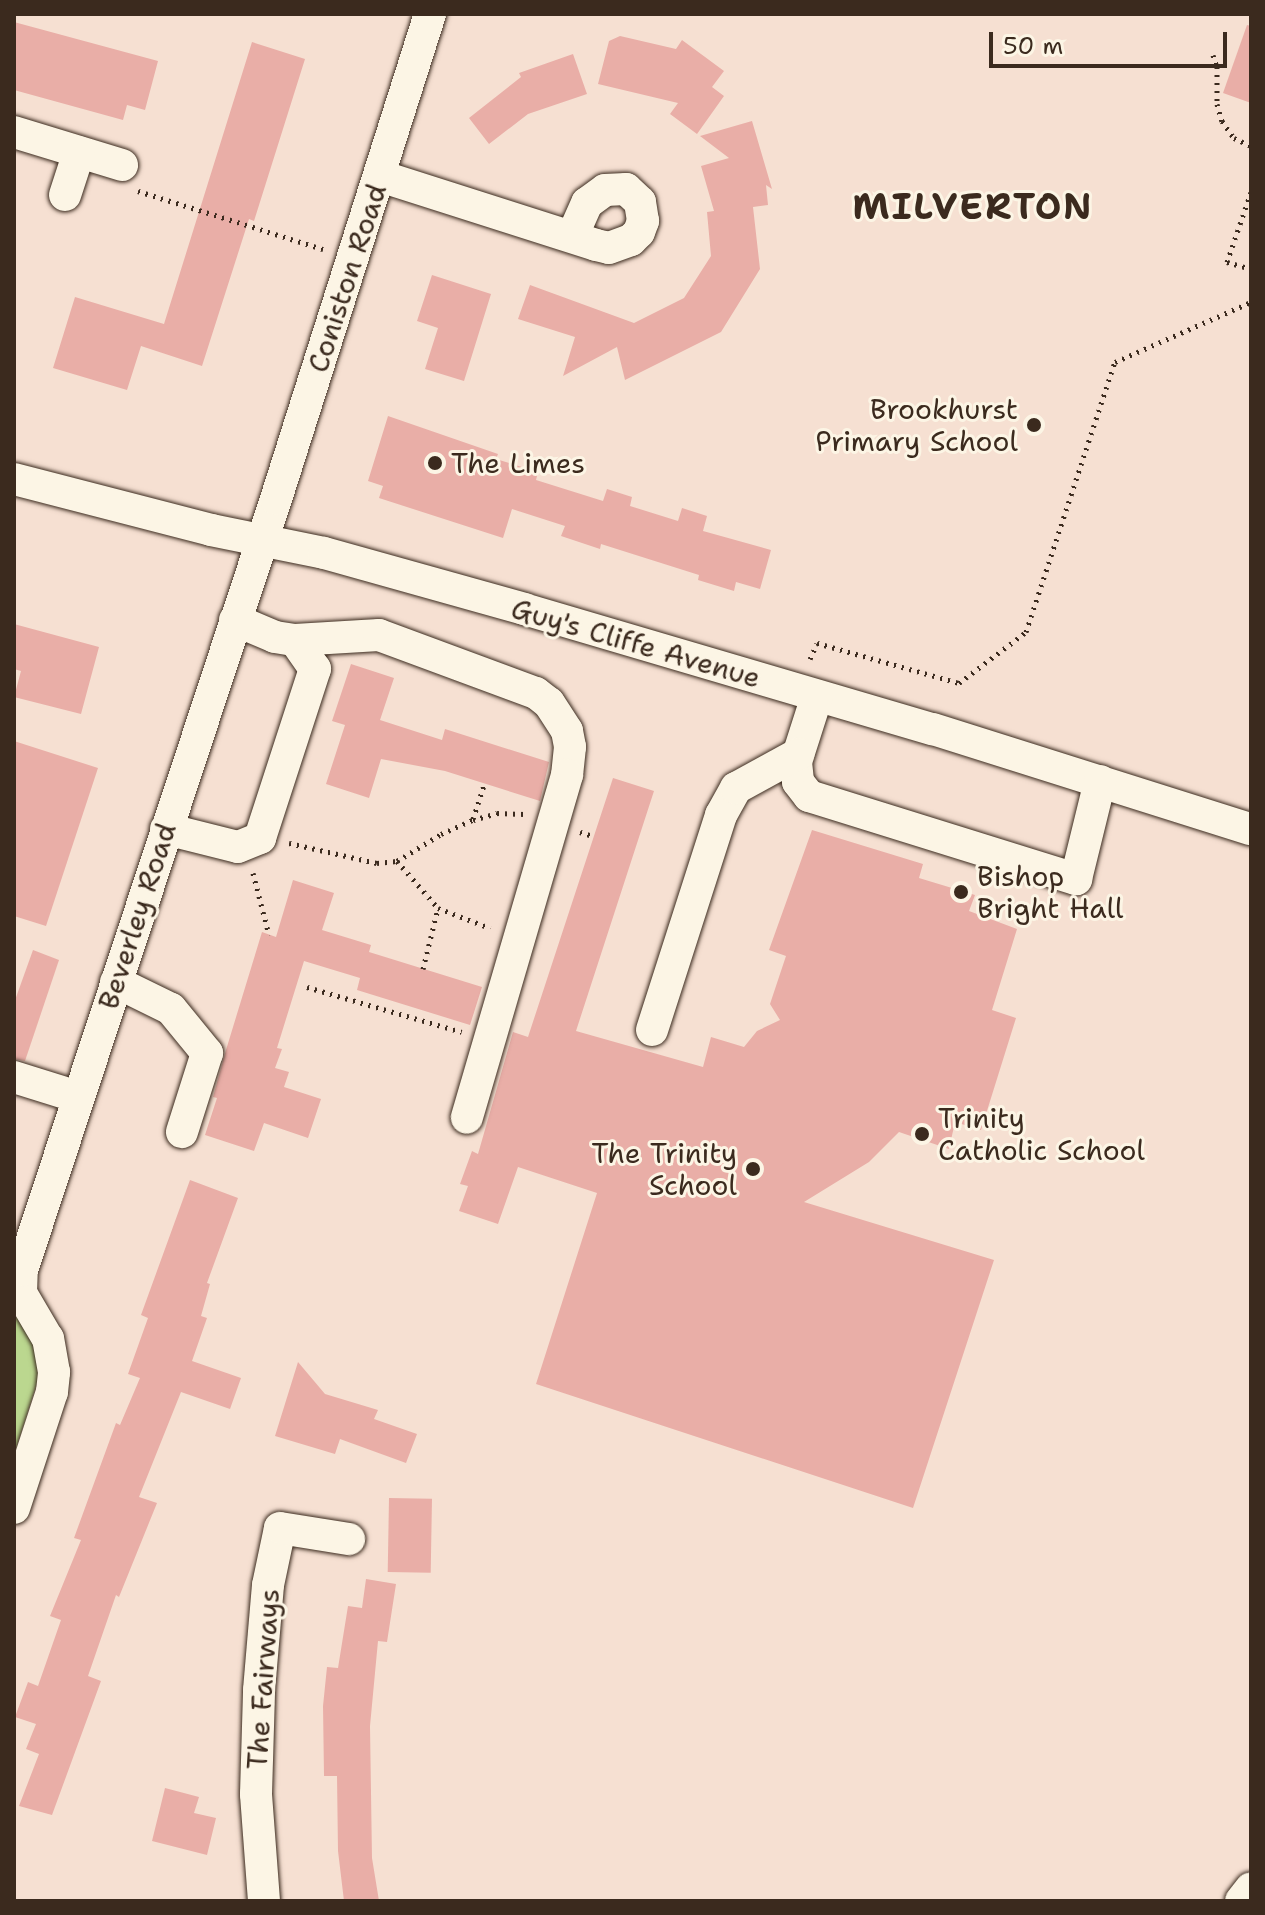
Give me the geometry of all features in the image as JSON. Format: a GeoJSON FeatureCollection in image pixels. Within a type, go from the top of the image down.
{"type":"FeatureCollection","features":[{"type":"Feature","properties":{"kind":"street","name":"Coniston Road"},"geometry":{"type":"LineString","coordinates":[[262,540],[430,14]]}},
{"type":"Feature","properties":{"kind":"street"},"geometry":{"type":"LineString","coordinates":[[14,132],[79,152],[124,176]]}},
{"type":"Feature","properties":{"kind":"street"},"geometry":{"type":"LineString","coordinates":[[65,195],[79,152]]}},
{"type":"Feature","properties":{"kind":"street"},"geometry":{"type":"LineString","coordinates":[[380,176],[572,236]]}},
{"type":"Feature","properties":{"kind":"street","name":"Guy's Cliffe Avenue"},"geometry":{"type":"LineString","coordinates":[[14,479],[324,553],[817,696],[1251,829]]}},
{"type":"Feature","properties":{"kind":"street","name":"Beverley Road"},"geometry":{"type":"LineString","coordinates":[[14,1508],[52,1392],[54,1372],[48,1339],[17,1294],[22,1270],[262,540]]}},
{"type":"Feature","properties":{"kind":"street"},"geometry":{"type":"LineString","coordinates":[[235,620],[275,637],[295,640],[379,635],[536,693],[549,703],[567,731],[570,747],[567,775],[517,935],[467,1118]]}},
{"type":"Feature","properties":{"kind":"street"},"geometry":{"type":"LineString","coordinates":[[166,829],[227,846],[253,842],[315,669],[295,640]]}},
{"type":"Feature","properties":{"kind":"street"},"geometry":{"type":"LineString","coordinates":[[817,696],[798,754],[798,782],[817,801],[1076,879],[1100,781]]}},
{"type":"Feature","properties":{"kind":"street"},"geometry":{"type":"LineString","coordinates":[[652,1030],[721,815],[736,788],[798,754]]}},
{"type":"Feature","properties":{"kind":"street"},"geometry":{"type":"LineString","coordinates":[[116,982],[171,1009],[207,1053],[182,1132]]}},
{"type":"Feature","properties":{"kind":"street"},"geometry":{"type":"LineString","coordinates":[[14,1077],[78,1097]]}},
{"type":"Feature","properties":{"kind":"street","name":"The Fairways"},"geometry":{"type":"LineString","coordinates":[[264,1901],[256,1794],[259,1690],[268,1585],[280,1528],[349,1539]]}},
{"type":"Feature","properties":{"kind":"street"},"geometry":{"type":"LineString","coordinates":[[1241,1901],[1251,1888]]}},
{"type":"Feature","properties":{"kind":"path"},"geometry":{"type":"LineString","coordinates":[[1213,55],[1217,67],[1217,104],[1222,121],[1234,138],[1251,146]]}},
{"type":"Feature","properties":{"kind":"path"},"geometry":{"type":"LineString","coordinates":[[124,176],[336,253]]}},
{"type":"Feature","properties":{"kind":"path"},"geometry":{"type":"LineString","coordinates":[[1251,192],[1227,262],[1251,269]]}},
{"type":"Feature","properties":{"kind":"path"},"geometry":{"type":"LineString","coordinates":[[810,659],[817,643],[959,683],[1026,632],[1115,362],[1251,302]]}},
{"type":"Feature","properties":{"kind":"path"},"geometry":{"type":"LineString","coordinates":[[473,820],[485,783]]}},
{"type":"Feature","properties":{"kind":"path"},"geometry":{"type":"LineString","coordinates":[[269,935],[253,842],[377,863],[397,861],[441,834],[473,820],[517,812],[593,836]]}},
{"type":"Feature","properties":{"kind":"path"},"geometry":{"type":"LineString","coordinates":[[397,861],[438,908],[517,935]]}},
{"type":"Feature","properties":{"kind":"path"},"geometry":{"type":"LineString","coordinates":[[423,969],[438,908]]}},
{"type":"Feature","properties":{"kind":"path"},"geometry":{"type":"LineString","coordinates":[[307,987],[490,1040]]}},
{"type":"Feature","properties":{"kind":"green space"},"geometry":{"type":"Polygon","coordinates":[[[14,1315],[28,1328],[39,1359],[38,1380],[14,1455],[14,1315]]]}},
{"type":"Feature","properties":{"kind":"building"},"geometry":{"type":"Polygon","coordinates":[[[14,22],[158,61],[145,110],[127,105],[123,120],[14,90],[14,22]]]}},
{"type":"Feature","properties":{"kind":"building"},"geometry":{"type":"Polygon","coordinates":[[[1247,25],[1251,26],[1251,103],[1223,93],[1247,25]]]}},
{"type":"Feature","properties":{"kind":"building"},"geometry":{"type":"Polygon","coordinates":[[[620,36],[676,49],[682,40],[724,71],[712,87],[724,96],[697,134],[670,114],[678,103],[598,84],[609,41],[620,36]]]}},
{"type":"Feature","properties":{"kind":"building"},"geometry":{"type":"Polygon","coordinates":[[[252,42],[305,59],[254,221],[249,219],[202,366],[141,346],[127,390],[53,368],[75,297],[164,324],[252,42]]]}},
{"type":"Feature","properties":{"kind":"building"},"geometry":{"type":"Polygon","coordinates":[[[573,54],[587,94],[528,114],[489,144],[469,118],[521,77],[519,73],[573,54]]]}},
{"type":"Feature","properties":{"kind":"building"},"geometry":{"type":"Polygon","coordinates":[[[752,121],[772,189],[766,185],[768,205],[753,207],[760,269],[721,332],[625,380],[617,347],[563,376],[575,337],[518,319],[530,285],[634,323],[684,298],[711,256],[707,212],[714,211],[701,166],[729,158],[700,136],[752,121]]]}},
{"type":"Feature","properties":{"kind":"building"},"geometry":{"type":"Polygon","coordinates":[[[432,275],[491,294],[464,381],[425,369],[438,328],[417,321],[432,275]]]}},
{"type":"Feature","properties":{"kind":"building"},"geometry":{"type":"Polygon","coordinates":[[[388,416],[498,454],[496,459],[538,472],[536,480],[603,501],[607,489],[632,497],[630,506],[678,521],[682,508],[707,516],[703,531],[771,550],[760,589],[736,582],[734,591],[698,580],[699,575],[601,544],[600,549],[561,536],[565,526],[512,509],[503,538],[379,498],[383,486],[368,481],[388,416]]]}},
{"type":"Feature","properties":{"kind":"building"},"geometry":{"type":"Polygon","coordinates":[[[14,624],[99,647],[81,714],[14,697],[21,671],[14,669],[14,624]]]}},
{"type":"Feature","properties":{"kind":"building"},"geometry":{"type":"Polygon","coordinates":[[[351,664],[394,678],[380,720],[442,740],[445,729],[549,762],[540,801],[445,771],[381,759],[369,798],[326,784],[345,725],[332,721],[351,664]]]}},
{"type":"Feature","properties":{"kind":"building"},"geometry":{"type":"Polygon","coordinates":[[[14,741],[98,768],[46,926],[14,916],[14,741]]]}},
{"type":"Feature","properties":{"kind":"building","name":"The Trinity School"},"geometry":{"type":"Polygon","coordinates":[[[613,778],[654,791],[576,1031],[703,1067],[711,1037],[744,1047],[757,1031],[780,1020],[770,1004],[786,956],[769,950],[812,830],[923,864],[919,878],[975,895],[969,911],[1017,929],[992,1010],[1016,1018],[981,1130],[955,1122],[949,1149],[899,1132],[869,1162],[804,1202],[994,1260],[913,1508],[536,1384],[597,1193],[518,1167],[498,1224],[459,1211],[468,1186],[460,1184],[472,1151],[478,1154],[513,1032],[528,1037],[613,778]]]}},
{"type":"Feature","properties":{"kind":"building"},"geometry":{"type":"Polygon","coordinates":[[[293,880],[334,893],[322,930],[371,945],[369,952],[482,987],[470,1025],[357,990],[360,978],[304,961],[277,1048],[282,1049],[275,1068],[289,1072],[284,1087],[321,1099],[308,1138],[264,1123],[254,1151],[205,1135],[217,1098],[213,1097],[226,1050],[262,932],[276,937],[293,880]]]}},
{"type":"Feature","properties":{"kind":"building"},"geometry":{"type":"Polygon","coordinates":[[[33,950],[59,960],[25,1061],[14,1059],[14,1003],[33,950]]]}},
{"type":"Feature","properties":{"kind":"building"},"geometry":{"type":"Polygon","coordinates":[[[190,1180],[238,1198],[207,1283],[210,1284],[201,1316],[207,1318],[192,1361],[241,1378],[230,1409],[181,1392],[139,1497],[157,1503],[119,1597],[116,1595],[88,1676],[101,1681],[52,1815],[19,1806],[39,1754],[26,1749],[36,1724],[15,1717],[28,1682],[38,1686],[61,1620],[50,1616],[81,1540],[74,1538],[116,1423],[120,1425],[140,1378],[128,1374],[148,1318],[141,1315],[190,1180]]]}},
{"type":"Feature","properties":{"kind":"building"},"geometry":{"type":"Polygon","coordinates":[[[298,1362],[325,1394],[378,1410],[374,1419],[417,1434],[406,1463],[340,1439],[335,1454],[275,1436],[298,1362]]]}},
{"type":"Feature","properties":{"kind":"building"},"geometry":{"type":"Polygon","coordinates":[[[389,1498],[432,1499],[431,1573],[388,1572],[389,1498]]]}},
{"type":"Feature","properties":{"kind":"building"},"geometry":{"type":"Polygon","coordinates":[[[366,1579],[396,1584],[387,1642],[378,1641],[370,1726],[372,1858],[379,1901],[344,1901],[338,1851],[337,1776],[324,1776],[323,1706],[327,1667],[338,1668],[348,1606],[362,1608],[366,1579]]]}},
{"type":"Feature","properties":{"kind":"building"},"geometry":{"type":"Polygon","coordinates":[[[165,1788],[199,1797],[194,1813],[216,1818],[207,1855],[152,1841],[165,1788]]]}},
{"type":"Feature","properties":{"kind":"place","name":"Brookhurst Primary School"},"geometry":{"type":"Point","coordinates":[1034,425]}},
{"type":"Feature","properties":{"kind":"place","name":"The Limes"},"geometry":{"type":"Point","coordinates":[435,463]}},
{"type":"Feature","properties":{"kind":"place","name":"Bishop Bright Hall"},"geometry":{"type":"Point","coordinates":[961,892]}},
{"type":"Feature","properties":{"kind":"place","name":"Trinity Catholic School"},"geometry":{"type":"Point","coordinates":[922,1134]}},
{"type":"Feature","properties":{"kind":"place","name":"The Trinity School"},"geometry":{"type":"Point","coordinates":[753,1169]}},
{"type":"Feature","properties":{"kind":"district","name":"MILVERTON"},"geometry":{"type":"Point","coordinates":[973,207]}}]}
